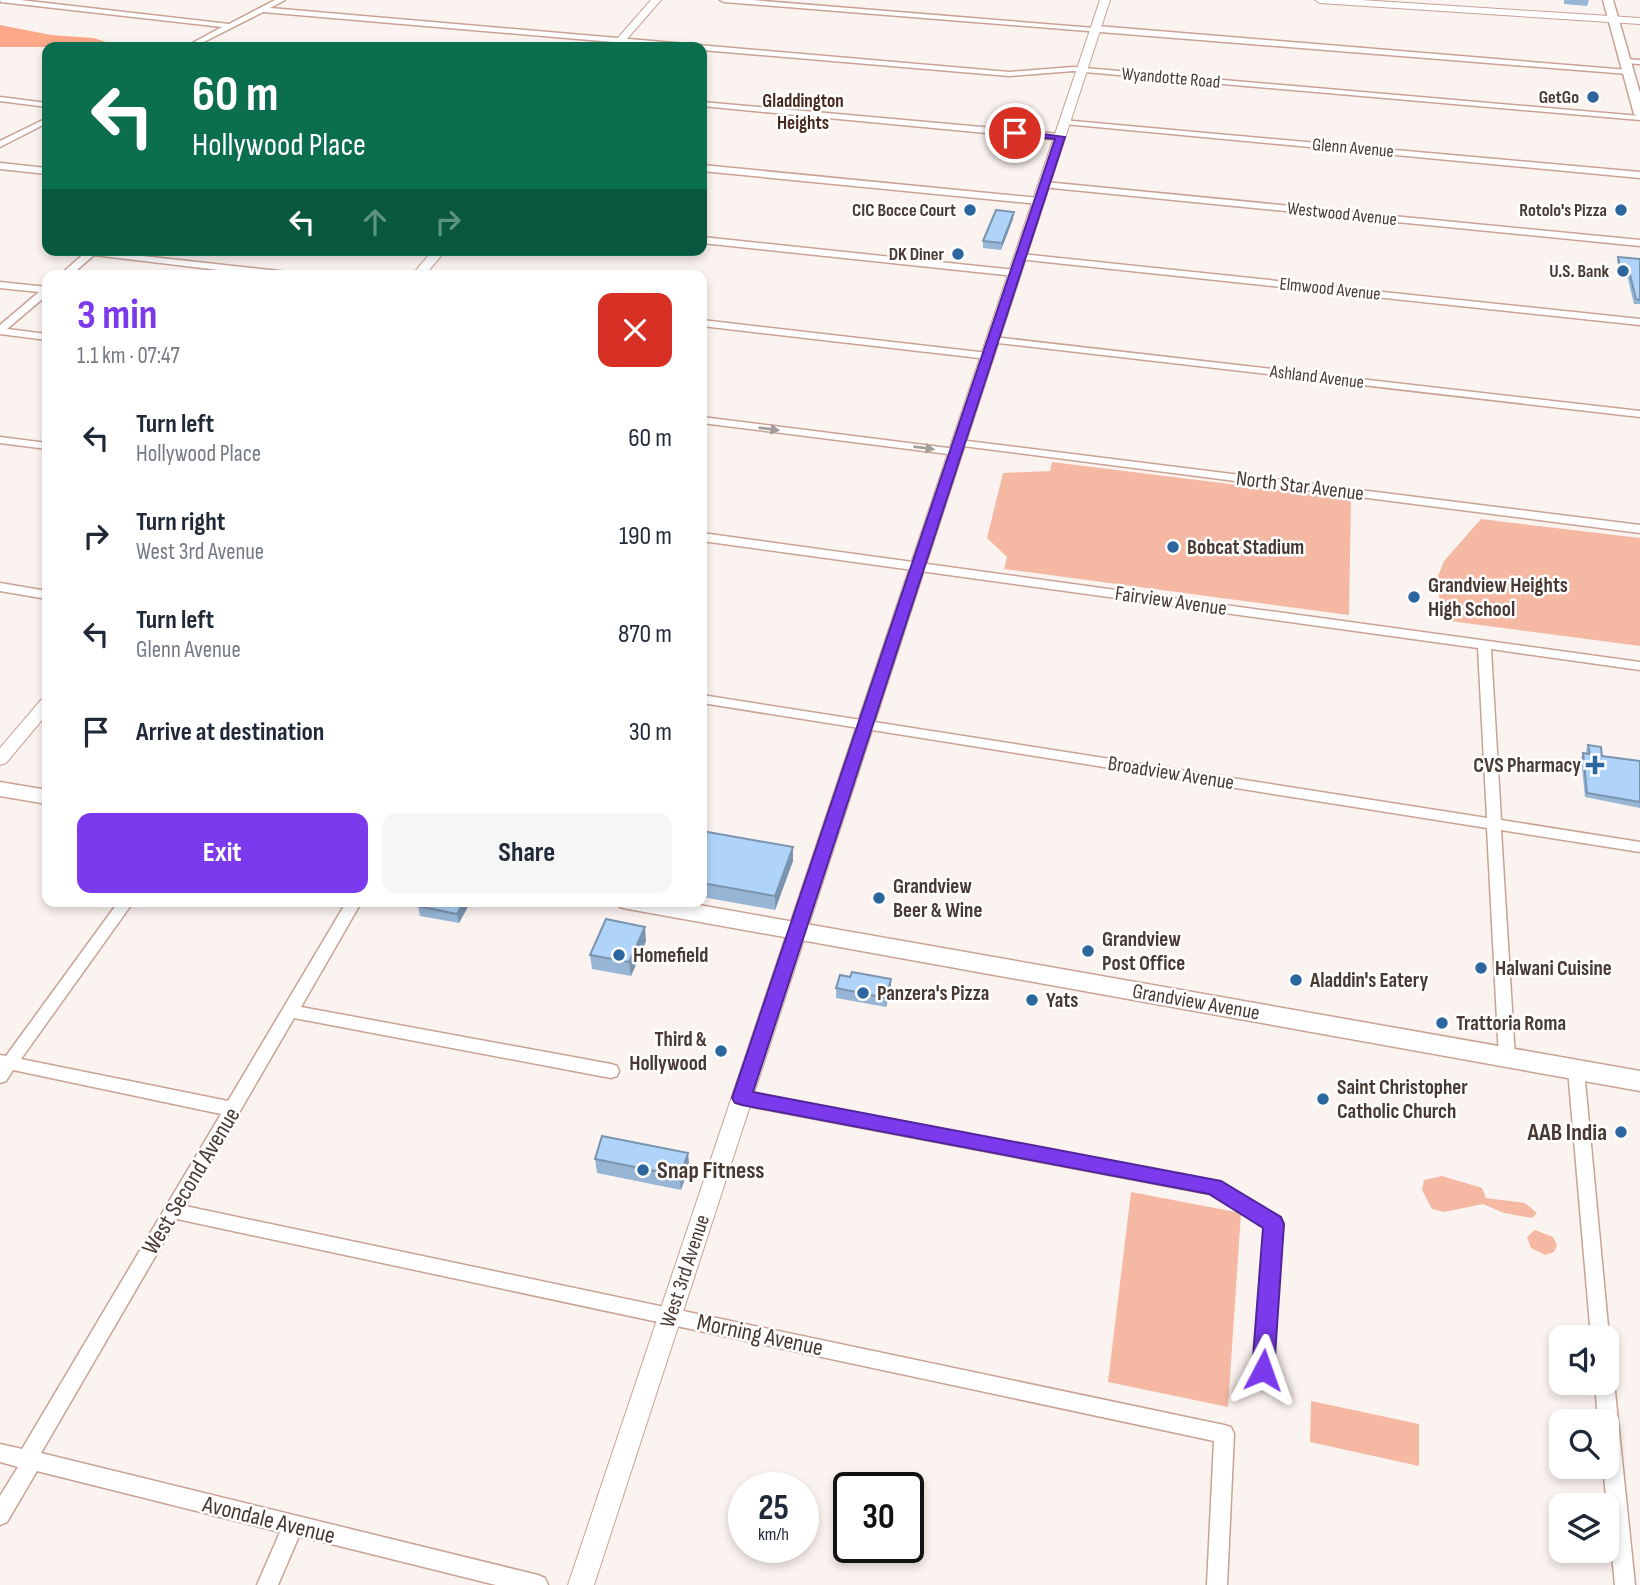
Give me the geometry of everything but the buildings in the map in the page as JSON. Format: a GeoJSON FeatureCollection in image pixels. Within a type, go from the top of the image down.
{"type":"FeatureCollection","features":[{"type":"Feature","properties":{"kind":"main road"},"geometry":{"type":"LineString","coordinates":[[1608,0],[1640,116]]}},
{"type":"Feature","properties":{"kind":"main road"},"geometry":{"type":"LineString","coordinates":[[0,789],[42,796]]}},
{"type":"Feature","properties":{"kind":"main road","name":"Grandview Avenue"},"geometry":{"type":"LineString","coordinates":[[663,907],[1640,1081]]}},
{"type":"Feature","properties":{"kind":"street"},"geometry":{"type":"LineString","coordinates":[[1,0],[231,26]]}},
{"type":"Feature","properties":{"kind":"street"},"geometry":{"type":"LineString","coordinates":[[199,42],[281,0]]}},
{"type":"Feature","properties":{"kind":"street"},"geometry":{"type":"LineString","coordinates":[[620,42],[656,0]]}},
{"type":"Feature","properties":{"kind":"street"},"geometry":{"type":"LineString","coordinates":[[724,0],[1627,67],[1640,62]]}},
{"type":"Feature","properties":{"kind":"street","name":"West 3rd Avenue"},"geometry":{"type":"LineString","coordinates":[[581,1585],[1105,0]]}},
{"type":"Feature","properties":{"kind":"street"},"geometry":{"type":"LineString","coordinates":[[1320,0],[1460,11],[1488,9]]}},
{"type":"Feature","properties":{"kind":"street"},"geometry":{"type":"LineString","coordinates":[[1424,0],[1488,9],[1640,21]]}},
{"type":"Feature","properties":{"kind":"street"},"geometry":{"type":"LineString","coordinates":[[262,10],[597,42]]}},
{"type":"Feature","properties":{"kind":"street","name":"Wyandotte Road"},"geometry":{"type":"LineString","coordinates":[[707,48],[1009,74],[1052,69],[1083,70],[1640,116]]}},
{"type":"Feature","properties":{"kind":"street"},"geometry":{"type":"LineString","coordinates":[[0,99],[42,104]]}},
{"type":"Feature","properties":{"kind":"street"},"geometry":{"type":"LineString","coordinates":[[707,104],[1060,137]]}},
{"type":"Feature","properties":{"kind":"street","name":"Glenn Avenue"},"geometry":{"type":"LineString","coordinates":[[1065,122],[1640,175]]}},
{"type":"Feature","properties":{"kind":"street"},"geometry":{"type":"LineString","coordinates":[[0,144],[42,123]]}},
{"type":"Feature","properties":{"kind":"street"},"geometry":{"type":"LineString","coordinates":[[0,166],[42,170]]}},
{"type":"Feature","properties":{"kind":"street"},"geometry":{"type":"LineString","coordinates":[[707,168],[1039,201]]}},
{"type":"Feature","properties":{"kind":"street","name":"Westwood Avenue"},"geometry":{"type":"LineString","coordinates":[[1045,185],[1640,243]]}},
{"type":"Feature","properties":{"kind":"street"},"geometry":{"type":"LineString","coordinates":[[707,241],[1015,274]]}},
{"type":"Feature","properties":{"kind":"street"},"geometry":{"type":"LineString","coordinates":[[71,270],[86,256]]}},
{"type":"Feature","properties":{"kind":"street"},"geometry":{"type":"LineString","coordinates":[[133,256],[247,270]]}},
{"type":"Feature","properties":{"kind":"street"},"geometry":{"type":"LineString","coordinates":[[422,270],[435,256]]}},
{"type":"Feature","properties":{"kind":"street","name":"Elmwood Avenue"},"geometry":{"type":"LineString","coordinates":[[1021,257],[1640,322]]}},
{"type":"Feature","properties":{"kind":"street"},"geometry":{"type":"LineString","coordinates":[[0,285],[42,289]]}},
{"type":"Feature","properties":{"kind":"street"},"geometry":{"type":"LineString","coordinates":[[0,331],[42,294]]}},
{"type":"Feature","properties":{"kind":"street"},"geometry":{"type":"LineString","coordinates":[[707,324],[988,356]]}},
{"type":"Feature","properties":{"kind":"street"},"geometry":{"type":"LineString","coordinates":[[0,331],[42,336]]}},
{"type":"Feature","properties":{"kind":"street","name":"Ashland Avenue"},"geometry":{"type":"LineString","coordinates":[[993,340],[1640,414]]}},
{"type":"Feature","properties":{"kind":"street","name":"North Star Avenue"},"geometry":{"type":"LineString","coordinates":[[707,421],[1640,529]]}},
{"type":"Feature","properties":{"kind":"street"},"geometry":{"type":"LineString","coordinates":[[0,440],[42,445]]}},
{"type":"Feature","properties":{"kind":"street","name":"Fairview Avenue"},"geometry":{"type":"LineString","coordinates":[[707,538],[1640,666]]}},
{"type":"Feature","properties":{"kind":"street"},"geometry":{"type":"LineString","coordinates":[[0,587],[42,594]]}},
{"type":"Feature","properties":{"kind":"street"},"geometry":{"type":"LineString","coordinates":[[1484,645],[1507,1058]]}},
{"type":"Feature","properties":{"kind":"street","name":"Broadview Avenue"},"geometry":{"type":"LineString","coordinates":[[707,699],[1640,847]]}},
{"type":"Feature","properties":{"kind":"street"},"geometry":{"type":"LineString","coordinates":[[0,759],[42,711]]}},
{"type":"Feature","properties":{"kind":"street"},"geometry":{"type":"LineString","coordinates":[[123,907],[3,1067],[232,1110]]}},
{"type":"Feature","properties":{"kind":"street","name":"West Second Avenue"},"geometry":{"type":"LineString","coordinates":[[0,1515],[173,1210],[352,907]]}},
{"type":"Feature","properties":{"kind":"street"},"geometry":{"type":"LineString","coordinates":[[291,1011],[611,1071]]}},
{"type":"Feature","properties":{"kind":"street"},"geometry":{"type":"LineString","coordinates":[[1576,1070],[1599,1325]]}},
{"type":"Feature","properties":{"kind":"street"},"geometry":{"type":"LineString","coordinates":[[742,1098],[1214,1187],[1274,1224],[1263,1370]]}},
{"type":"Feature","properties":{"kind":"street","name":"Morning Avenue"},"geometry":{"type":"LineString","coordinates":[[173,1210],[1224,1434],[1217,1585]]}},
{"type":"Feature","properties":{"kind":"street"},"geometry":{"type":"LineString","coordinates":[[1605,1395],[1625,1585]]}},
{"type":"Feature","properties":{"kind":"street","name":"Avondale Avenue"},"geometry":{"type":"LineString","coordinates":[[0,1453],[538,1585]]}},
{"type":"Feature","properties":{"kind":"street"},"geometry":{"type":"LineString","coordinates":[[267,1585],[293,1526]]}},
{"type":"Feature","properties":{"kind":"shaded area"},"geometry":{"type":"Polygon","coordinates":[[[0,25],[106,42],[42,42],[42,47],[0,47],[0,25]]]}},
{"type":"Feature","properties":{"kind":"shaded area","name":"Bobcat Stadium"},"geometry":{"type":"Polygon","coordinates":[[[1052,462],[1351,499],[1349,615],[1004,569],[1007,557],[987,538],[1003,473],[1050,471],[1052,462]]]}},
{"type":"Feature","properties":{"kind":"shaded area"},"geometry":{"type":"Polygon","coordinates":[[[1481,519],[1640,538],[1640,646],[1442,620],[1437,579],[1444,561],[1481,519]]]}},
{"type":"Feature","properties":{"kind":"shaded area"},"geometry":{"type":"Polygon","coordinates":[[[1442,1176],[1482,1188],[1486,1198],[1525,1203],[1537,1213],[1532,1218],[1504,1213],[1483,1204],[1444,1212],[1432,1209],[1422,1190],[1424,1180],[1442,1176]]]}},
{"type":"Feature","properties":{"kind":"shaded area"},"geometry":{"type":"Polygon","coordinates":[[[1131,1192],[1241,1213],[1228,1407],[1108,1382],[1131,1192]]]}},
{"type":"Feature","properties":{"kind":"shaded area"},"geometry":{"type":"Polygon","coordinates":[[[1535,1230],[1553,1237],[1557,1245],[1554,1252],[1545,1255],[1531,1248],[1527,1237],[1535,1230]]]}},
{"type":"Feature","properties":{"kind":"shaded area"},"geometry":{"type":"Polygon","coordinates":[[[1311,1401],[1419,1424],[1419,1466],[1310,1442],[1311,1401]]]}},
{"type":"Feature","properties":{"kind":"place","name":"GetGo"},"geometry":{"type":"Point","coordinates":[1593,97]}},
{"type":"Feature","properties":{"kind":"place","name":"CIC Bocce Court"},"geometry":{"type":"Point","coordinates":[970,210]}},
{"type":"Feature","properties":{"kind":"place","name":"Rotolo's Pizza"},"geometry":{"type":"Point","coordinates":[1621,210]}},
{"type":"Feature","properties":{"kind":"place","name":"DK Diner"},"geometry":{"type":"Point","coordinates":[958,254]}},
{"type":"Feature","properties":{"kind":"place","name":"U.S. Bank"},"geometry":{"type":"Point","coordinates":[1623,271]}},
{"type":"Feature","properties":{"kind":"place","name":"Bobcat Stadium"},"geometry":{"type":"Point","coordinates":[1173,547]}},
{"type":"Feature","properties":{"kind":"place","name":"Grandview Heights High School"},"geometry":{"type":"Point","coordinates":[1414,597]}},
{"type":"Feature","properties":{"kind":"place","name":"CVS Pharmacy"},"geometry":{"type":"Point","coordinates":[1595,765]}},
{"type":"Feature","properties":{"kind":"place","name":"Grandview Beer & Wine"},"geometry":{"type":"Point","coordinates":[879,898]}},
{"type":"Feature","properties":{"kind":"place","name":"Grandview Post Office"},"geometry":{"type":"Point","coordinates":[1088,951]}},
{"type":"Feature","properties":{"kind":"place","name":"Homefield"},"geometry":{"type":"Point","coordinates":[619,955]}},
{"type":"Feature","properties":{"kind":"place","name":"Halwani Cuisine"},"geometry":{"type":"Point","coordinates":[1481,968]}},
{"type":"Feature","properties":{"kind":"place","name":"Aladdin's Eatery"},"geometry":{"type":"Point","coordinates":[1296,980]}},
{"type":"Feature","properties":{"kind":"place","name":"Panzera's Pizza"},"geometry":{"type":"Point","coordinates":[863,993]}},
{"type":"Feature","properties":{"kind":"place","name":"Yats"},"geometry":{"type":"Point","coordinates":[1032,1000]}},
{"type":"Feature","properties":{"kind":"place","name":"Trattoria Roma"},"geometry":{"type":"Point","coordinates":[1442,1023]}},
{"type":"Feature","properties":{"kind":"place","name":"Third & Hollywood"},"geometry":{"type":"Point","coordinates":[721,1051]}},
{"type":"Feature","properties":{"kind":"place","name":"Saint Christopher Catholic Church"},"geometry":{"type":"Point","coordinates":[1323,1099]}},
{"type":"Feature","properties":{"kind":"place","name":"AAB India"},"geometry":{"type":"Point","coordinates":[1621,1132]}},
{"type":"Feature","properties":{"kind":"place","name":"Snap Fitness"},"geometry":{"type":"Point","coordinates":[643,1170]}},
{"type":"Feature","properties":{"kind":"district","name":"Gladdington Heights"},"geometry":{"type":"Point","coordinates":[803,112]}},
{"type":"Feature","properties":{"kind":"route"},"geometry":{"type":"LineString","coordinates":[[1015,133],[1060,137],[742,1098],[1214,1187],[1274,1224],[1263,1370]]}}]}
